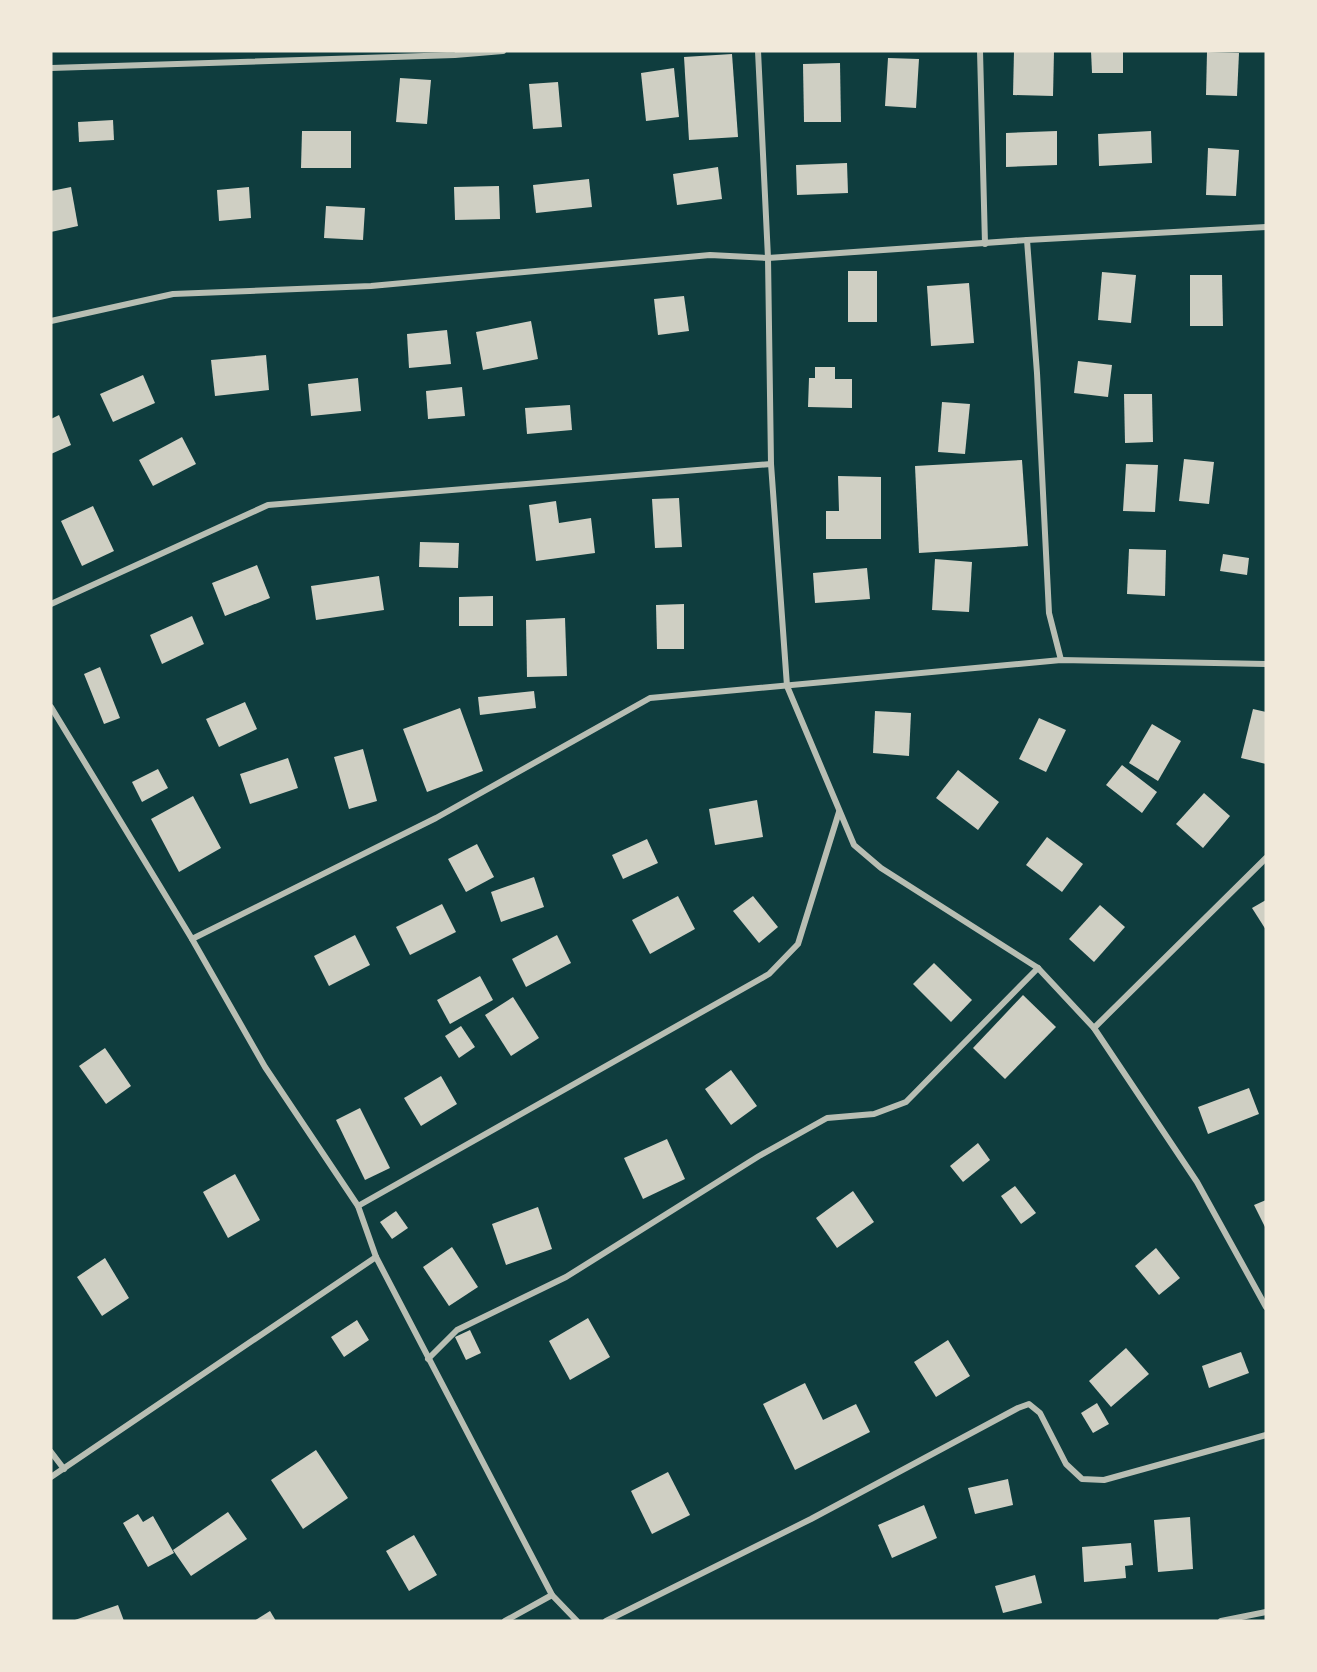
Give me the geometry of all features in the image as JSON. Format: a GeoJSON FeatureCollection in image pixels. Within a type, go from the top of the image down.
{"type":"FeatureCollection","features":[{"type":"Feature","properties":{"kind":"street"},"geometry":{"type":"LineString","coordinates":[[51,68],[455,55],[503,51]]}},
{"type":"Feature","properties":{"kind":"street"},"geometry":{"type":"LineString","coordinates":[[758,51],[768,258],[771,464],[787,686],[854,845],[881,868],[1038,968],[1094,1028],[1197,1182],[1266,1307]]}},
{"type":"Feature","properties":{"kind":"street"},"geometry":{"type":"LineString","coordinates":[[980,51],[985,244]]}},
{"type":"Feature","properties":{"kind":"street"},"geometry":{"type":"LineString","coordinates":[[51,321],[172,294],[371,286],[710,255],[768,258],[1027,240],[1266,227]]}},
{"type":"Feature","properties":{"kind":"street"},"geometry":{"type":"LineString","coordinates":[[1027,240],[1037,373],[1049,613],[1061,660]]}},
{"type":"Feature","properties":{"kind":"street"},"geometry":{"type":"LineString","coordinates":[[51,604],[268,505],[771,464]]}},
{"type":"Feature","properties":{"kind":"street"},"geometry":{"type":"LineString","coordinates":[[192,939],[436,818],[650,699],[1061,660],[1266,664]]}},
{"type":"Feature","properties":{"kind":"street"},"geometry":{"type":"LineString","coordinates":[[51,707],[192,939],[265,1066],[358,1206],[376,1257],[552,1595],[577,1621]]}},
{"type":"Feature","properties":{"kind":"street"},"geometry":{"type":"LineString","coordinates":[[358,1206],[769,974],[798,944],[839,812]]}},
{"type":"Feature","properties":{"kind":"street"},"geometry":{"type":"LineString","coordinates":[[1094,1028],[1266,858]]}},
{"type":"Feature","properties":{"kind":"street"},"geometry":{"type":"LineString","coordinates":[[428,1359],[457,1330],[566,1276],[759,1156],[827,1118],[874,1114],[906,1102],[1038,968]]}},
{"type":"Feature","properties":{"kind":"street"},"geometry":{"type":"LineString","coordinates":[[51,1477],[376,1257]]}},
{"type":"Feature","properties":{"kind":"street"},"geometry":{"type":"LineString","coordinates":[[606,1621],[811,1519],[1029,1404],[1040,1413],[1066,1464],[1082,1479],[1104,1480],[1266,1435]]}},
{"type":"Feature","properties":{"kind":"street"},"geometry":{"type":"LineString","coordinates":[[51,1452],[64,1468]]}},
{"type":"Feature","properties":{"kind":"street"},"geometry":{"type":"LineString","coordinates":[[505,1621],[552,1595]]}},
{"type":"Feature","properties":{"kind":"street"},"geometry":{"type":"LineString","coordinates":[[1221,1621],[1251,1618],[1266,1612]]}},
{"type":"Feature","properties":{"kind":"building"},"geometry":{"type":"Polygon","coordinates":[[[1014,51],[1054,51],[1053,96],[1013,95],[1014,51]]]}},
{"type":"Feature","properties":{"kind":"building"},"geometry":{"type":"Polygon","coordinates":[[[1091,51],[1123,51],[1123,73],[1092,73],[1091,51]]]}},
{"type":"Feature","properties":{"kind":"building"},"geometry":{"type":"Polygon","coordinates":[[[1207,52],[1239,53],[1237,96],[1206,95],[1207,52]]]}},
{"type":"Feature","properties":{"kind":"building"},"geometry":{"type":"Polygon","coordinates":[[[732,54],[738,137],[689,140],[684,57],[732,54]]]}},
{"type":"Feature","properties":{"kind":"building"},"geometry":{"type":"Polygon","coordinates":[[[888,58],[919,59],[916,108],[885,106],[888,58]]]}},
{"type":"Feature","properties":{"kind":"building"},"geometry":{"type":"Polygon","coordinates":[[[840,63],[841,122],[804,122],[803,64],[840,63]]]}},
{"type":"Feature","properties":{"kind":"building"},"geometry":{"type":"Polygon","coordinates":[[[674,68],[679,117],[646,121],[641,73],[674,68]]]}},
{"type":"Feature","properties":{"kind":"building"},"geometry":{"type":"Polygon","coordinates":[[[400,78],[431,80],[427,124],[396,122],[400,78]]]}},
{"type":"Feature","properties":{"kind":"building"},"geometry":{"type":"Polygon","coordinates":[[[558,82],[562,127],[533,129],[529,84],[558,82]]]}},
{"type":"Feature","properties":{"kind":"building"},"geometry":{"type":"Polygon","coordinates":[[[113,120],[114,140],[79,142],[78,122],[113,120]]]}},
{"type":"Feature","properties":{"kind":"building"},"geometry":{"type":"Polygon","coordinates":[[[302,131],[351,131],[351,168],[301,168],[302,131]]]}},
{"type":"Feature","properties":{"kind":"building"},"geometry":{"type":"Polygon","coordinates":[[[1057,131],[1057,165],[1006,167],[1006,133],[1057,131]]]}},
{"type":"Feature","properties":{"kind":"building"},"geometry":{"type":"Polygon","coordinates":[[[1151,131],[1152,163],[1099,166],[1098,134],[1151,131]]]}},
{"type":"Feature","properties":{"kind":"building"},"geometry":{"type":"Polygon","coordinates":[[[1208,148],[1239,150],[1236,196],[1206,195],[1208,148]]]}},
{"type":"Feature","properties":{"kind":"building"},"geometry":{"type":"Polygon","coordinates":[[[847,163],[848,193],[797,195],[796,165],[847,163]]]}},
{"type":"Feature","properties":{"kind":"building"},"geometry":{"type":"Polygon","coordinates":[[[718,167],[722,199],[677,205],[673,174],[718,167]]]}},
{"type":"Feature","properties":{"kind":"building"},"geometry":{"type":"Polygon","coordinates":[[[589,179],[592,207],[536,213],[533,185],[589,179]]]}},
{"type":"Feature","properties":{"kind":"building"},"geometry":{"type":"Polygon","coordinates":[[[499,186],[500,219],[455,220],[454,187],[499,186]]]}},
{"type":"Feature","properties":{"kind":"building"},"geometry":{"type":"Polygon","coordinates":[[[71,187],[78,226],[51,232],[51,191],[71,187]]]}},
{"type":"Feature","properties":{"kind":"building"},"geometry":{"type":"Polygon","coordinates":[[[249,187],[251,218],[219,221],[217,190],[249,187]]]}},
{"type":"Feature","properties":{"kind":"building"},"geometry":{"type":"Polygon","coordinates":[[[326,206],[365,208],[363,240],[324,238],[326,206]]]}},
{"type":"Feature","properties":{"kind":"building"},"geometry":{"type":"Polygon","coordinates":[[[848,271],[877,271],[877,322],[848,322],[848,271]]]}},
{"type":"Feature","properties":{"kind":"building"},"geometry":{"type":"Polygon","coordinates":[[[1102,272],[1136,275],[1131,323],[1098,320],[1102,272]]]}},
{"type":"Feature","properties":{"kind":"building"},"geometry":{"type":"Polygon","coordinates":[[[1190,275],[1222,275],[1223,326],[1190,326],[1190,275]]]}},
{"type":"Feature","properties":{"kind":"building"},"geometry":{"type":"Polygon","coordinates":[[[969,283],[974,343],[931,346],[927,286],[969,283]]]}},
{"type":"Feature","properties":{"kind":"building"},"geometry":{"type":"Polygon","coordinates":[[[684,296],[689,331],[658,335],[654,299],[684,296]]]}},
{"type":"Feature","properties":{"kind":"building"},"geometry":{"type":"Polygon","coordinates":[[[531,321],[538,359],[483,370],[476,332],[531,321]]]}},
{"type":"Feature","properties":{"kind":"building"},"geometry":{"type":"Polygon","coordinates":[[[447,330],[451,364],[409,368],[407,334],[447,330]]]}},
{"type":"Feature","properties":{"kind":"building"},"geometry":{"type":"Polygon","coordinates":[[[266,355],[269,390],[215,396],[211,360],[266,355]]]}},
{"type":"Feature","properties":{"kind":"building"},"geometry":{"type":"Polygon","coordinates":[[[1078,361],[1112,365],[1108,397],[1074,393],[1078,361]]]}},
{"type":"Feature","properties":{"kind":"building"},"geometry":{"type":"Polygon","coordinates":[[[815,367],[835,367],[835,379],[852,379],[852,408],[808,407],[809,378],[815,378],[815,367]]]}},
{"type":"Feature","properties":{"kind":"building"},"geometry":{"type":"Polygon","coordinates":[[[143,375],[155,403],[113,422],[100,394],[143,375]]]}},
{"type":"Feature","properties":{"kind":"building"},"geometry":{"type":"Polygon","coordinates":[[[358,378],[361,411],[311,416],[308,384],[358,378]]]}},
{"type":"Feature","properties":{"kind":"building"},"geometry":{"type":"Polygon","coordinates":[[[462,387],[465,416],[428,419],[426,391],[462,387]]]}},
{"type":"Feature","properties":{"kind":"building"},"geometry":{"type":"Polygon","coordinates":[[[1124,394],[1152,394],[1153,442],[1125,443],[1124,394]]]}},
{"type":"Feature","properties":{"kind":"building"},"geometry":{"type":"Polygon","coordinates":[[[942,402],[970,404],[965,454],[938,452],[942,402]]]}},
{"type":"Feature","properties":{"kind":"building"},"geometry":{"type":"Polygon","coordinates":[[[570,405],[572,430],[527,434],[525,408],[570,405]]]}},
{"type":"Feature","properties":{"kind":"building"},"geometry":{"type":"Polygon","coordinates":[[[59,415],[71,445],[51,454],[51,419],[59,415]]]}},
{"type":"Feature","properties":{"kind":"building"},"geometry":{"type":"Polygon","coordinates":[[[182,437],[196,464],[153,486],[139,460],[182,437]]]}},
{"type":"Feature","properties":{"kind":"building"},"geometry":{"type":"Polygon","coordinates":[[[1184,459],[1214,462],[1209,504],[1179,501],[1184,459]]]}},
{"type":"Feature","properties":{"kind":"building"},"geometry":{"type":"Polygon","coordinates":[[[1022,460],[1028,546],[919,553],[915,466],[1022,460]]]}},
{"type":"Feature","properties":{"kind":"building"},"geometry":{"type":"Polygon","coordinates":[[[1126,464],[1158,465],[1155,512],[1123,511],[1126,464]]]}},
{"type":"Feature","properties":{"kind":"building"},"geometry":{"type":"Polygon","coordinates":[[[838,476],[881,477],[881,539],[826,539],[826,511],[839,511],[838,476]]]}},
{"type":"Feature","properties":{"kind":"building"},"geometry":{"type":"Polygon","coordinates":[[[679,498],[682,547],[655,548],[652,499],[679,498]]]}},
{"type":"Feature","properties":{"kind":"building"},"geometry":{"type":"Polygon","coordinates":[[[556,501],[559,523],[591,518],[595,553],[536,561],[529,505],[556,501]]]}},
{"type":"Feature","properties":{"kind":"building"},"geometry":{"type":"Polygon","coordinates":[[[93,506],[114,551],[82,566],[61,521],[93,506]]]}},
{"type":"Feature","properties":{"kind":"building"},"geometry":{"type":"Polygon","coordinates":[[[420,542],[459,543],[458,568],[419,567],[420,542]]]}},
{"type":"Feature","properties":{"kind":"building"},"geometry":{"type":"Polygon","coordinates":[[[1129,549],[1166,550],[1165,596],[1127,594],[1129,549]]]}},
{"type":"Feature","properties":{"kind":"building"},"geometry":{"type":"Polygon","coordinates":[[[1223,554],[1249,558],[1247,575],[1220,571],[1223,554]]]}},
{"type":"Feature","properties":{"kind":"building"},"geometry":{"type":"Polygon","coordinates":[[[935,559],[972,562],[969,612],[932,610],[935,559]]]}},
{"type":"Feature","properties":{"kind":"building"},"geometry":{"type":"Polygon","coordinates":[[[257,565],[270,598],[225,616],[212,583],[257,565]]]}},
{"type":"Feature","properties":{"kind":"building"},"geometry":{"type":"Polygon","coordinates":[[[867,568],[870,599],[815,603],[813,573],[867,568]]]}},
{"type":"Feature","properties":{"kind":"building"},"geometry":{"type":"Polygon","coordinates":[[[379,576],[384,610],[316,620],[311,586],[379,576]]]}},
{"type":"Feature","properties":{"kind":"building"},"geometry":{"type":"Polygon","coordinates":[[[493,596],[493,626],[459,626],[459,597],[493,596]]]}},
{"type":"Feature","properties":{"kind":"building"},"geometry":{"type":"Polygon","coordinates":[[[684,604],[684,649],[657,649],[656,605],[684,604]]]}},
{"type":"Feature","properties":{"kind":"building"},"geometry":{"type":"Polygon","coordinates":[[[192,616],[204,644],[162,664],[150,635],[192,616]]]}},
{"type":"Feature","properties":{"kind":"building"},"geometry":{"type":"Polygon","coordinates":[[[565,618],[567,676],[527,677],[526,620],[565,618]]]}},
{"type":"Feature","properties":{"kind":"building"},"geometry":{"type":"Polygon","coordinates":[[[100,667],[120,718],[104,724],[84,674],[100,667]]]}},
{"type":"Feature","properties":{"kind":"building"},"geometry":{"type":"Polygon","coordinates":[[[534,691],[536,708],[480,715],[478,697],[534,691]]]}},
{"type":"Feature","properties":{"kind":"building"},"geometry":{"type":"Polygon","coordinates":[[[245,702],[257,729],[219,747],[206,719],[245,702]]]}},
{"type":"Feature","properties":{"kind":"building"},"geometry":{"type":"Polygon","coordinates":[[[460,708],[483,771],[427,792],[403,729],[460,708]]]}},
{"type":"Feature","properties":{"kind":"building"},"geometry":{"type":"Polygon","coordinates":[[[1253,709],[1266,712],[1266,764],[1241,758],[1253,709]]]}},
{"type":"Feature","properties":{"kind":"building"},"geometry":{"type":"Polygon","coordinates":[[[875,711],[911,713],[909,756],[873,753],[875,711]]]}},
{"type":"Feature","properties":{"kind":"building"},"geometry":{"type":"Polygon","coordinates":[[[1039,718],[1066,730],[1046,772],[1019,759],[1039,718]]]}},
{"type":"Feature","properties":{"kind":"building"},"geometry":{"type":"Polygon","coordinates":[[[1152,724],[1181,741],[1158,781],[1129,763],[1152,724]]]}},
{"type":"Feature","properties":{"kind":"building"},"geometry":{"type":"Polygon","coordinates":[[[363,749],[377,801],[349,809],[334,757],[363,749]]]}},
{"type":"Feature","properties":{"kind":"building"},"geometry":{"type":"Polygon","coordinates":[[[288,758],[298,788],[250,804],[240,774],[288,758]]]}},
{"type":"Feature","properties":{"kind":"building"},"geometry":{"type":"Polygon","coordinates":[[[1122,765],[1157,792],[1142,813],[1106,785],[1122,765]]]}},
{"type":"Feature","properties":{"kind":"building"},"geometry":{"type":"Polygon","coordinates":[[[158,769],[168,788],[142,802],[132,782],[158,769]]]}},
{"type":"Feature","properties":{"kind":"building"},"geometry":{"type":"Polygon","coordinates":[[[958,770],[999,802],[978,830],[936,798],[958,770]]]}},
{"type":"Feature","properties":{"kind":"building"},"geometry":{"type":"Polygon","coordinates":[[[1204,793],[1230,816],[1203,848],[1176,824],[1204,793]]]}},
{"type":"Feature","properties":{"kind":"building"},"geometry":{"type":"Polygon","coordinates":[[[193,796],[221,848],[179,872],[151,819],[193,796]]]}},
{"type":"Feature","properties":{"kind":"building"},"geometry":{"type":"Polygon","coordinates":[[[757,800],[763,837],[715,845],[709,809],[757,800]]]}},
{"type":"Feature","properties":{"kind":"building"},"geometry":{"type":"Polygon","coordinates":[[[1047,837],[1083,864],[1062,892],[1026,865],[1047,837]]]}},
{"type":"Feature","properties":{"kind":"building"},"geometry":{"type":"Polygon","coordinates":[[[647,839],[658,863],[623,879],[612,855],[647,839]]]}},
{"type":"Feature","properties":{"kind":"building"},"geometry":{"type":"Polygon","coordinates":[[[477,844],[494,877],[466,892],[448,859],[477,844]]]}},
{"type":"Feature","properties":{"kind":"building"},"geometry":{"type":"Polygon","coordinates":[[[534,877],[544,907],[501,922],[491,892],[534,877]]]}},
{"type":"Feature","properties":{"kind":"building"},"geometry":{"type":"Polygon","coordinates":[[[678,896],[695,929],[650,954],[632,920],[678,896]]]}},
{"type":"Feature","properties":{"kind":"building"},"geometry":{"type":"Polygon","coordinates":[[[753,896],[778,927],[759,943],[733,911],[753,896]]]}},
{"type":"Feature","properties":{"kind":"building"},"geometry":{"type":"Polygon","coordinates":[[[1266,900],[1266,930],[1252,908],[1266,900]]]}},
{"type":"Feature","properties":{"kind":"building"},"geometry":{"type":"Polygon","coordinates":[[[442,904],[456,932],[410,955],[396,927],[442,904]]]}},
{"type":"Feature","properties":{"kind":"building"},"geometry":{"type":"Polygon","coordinates":[[[1100,905],[1125,927],[1094,962],[1069,939],[1100,905]]]}},
{"type":"Feature","properties":{"kind":"building"},"geometry":{"type":"Polygon","coordinates":[[[355,935],[370,965],[329,986],[314,956],[355,935]]]}},
{"type":"Feature","properties":{"kind":"building"},"geometry":{"type":"Polygon","coordinates":[[[557,935],[571,963],[526,987],[512,959],[557,935]]]}},
{"type":"Feature","properties":{"kind":"building"},"geometry":{"type":"Polygon","coordinates":[[[934,963],[972,1000],[951,1022],[913,984],[934,963]]]}},
{"type":"Feature","properties":{"kind":"building"},"geometry":{"type":"Polygon","coordinates":[[[480,976],[493,1000],[450,1024],[437,1000],[480,976]]]}},
{"type":"Feature","properties":{"kind":"building"},"geometry":{"type":"Polygon","coordinates":[[[1023,995],[1056,1027],[1005,1079],[973,1048],[1023,995]]]}},
{"type":"Feature","properties":{"kind":"building"},"geometry":{"type":"Polygon","coordinates":[[[513,997],[539,1038],[511,1056],[485,1015],[513,997]]]}},
{"type":"Feature","properties":{"kind":"building"},"geometry":{"type":"Polygon","coordinates":[[[461,1026],[475,1047],[459,1058],[445,1036],[461,1026]]]}},
{"type":"Feature","properties":{"kind":"building"},"geometry":{"type":"Polygon","coordinates":[[[105,1048],[131,1086],[106,1104],[79,1066],[105,1048]]]}},
{"type":"Feature","properties":{"kind":"building"},"geometry":{"type":"Polygon","coordinates":[[[731,1070],[757,1106],[731,1125],[705,1089],[731,1070]]]}},
{"type":"Feature","properties":{"kind":"building"},"geometry":{"type":"Polygon","coordinates":[[[441,1076],[457,1104],[421,1126],[404,1098],[441,1076]]]}},
{"type":"Feature","properties":{"kind":"building"},"geometry":{"type":"Polygon","coordinates":[[[1249,1088],[1259,1114],[1208,1134],[1198,1107],[1249,1088]]]}},
{"type":"Feature","properties":{"kind":"building"},"geometry":{"type":"Polygon","coordinates":[[[360,1108],[390,1168],[365,1180],[336,1120],[360,1108]]]}},
{"type":"Feature","properties":{"kind":"building"},"geometry":{"type":"Polygon","coordinates":[[[667,1139],[685,1179],[643,1199],[624,1158],[667,1139]]]}},
{"type":"Feature","properties":{"kind":"building"},"geometry":{"type":"Polygon","coordinates":[[[978,1143],[990,1160],[963,1182],[950,1166],[978,1143]]]}},
{"type":"Feature","properties":{"kind":"building"},"geometry":{"type":"Polygon","coordinates":[[[235,1174],[260,1220],[228,1238],[203,1192],[235,1174]]]}},
{"type":"Feature","properties":{"kind":"building"},"geometry":{"type":"Polygon","coordinates":[[[1015,1186],[1036,1213],[1021,1224],[1001,1196],[1015,1186]]]}},
{"type":"Feature","properties":{"kind":"building"},"geometry":{"type":"Polygon","coordinates":[[[853,1191],[874,1222],[837,1248],[816,1218],[853,1191]]]}},
{"type":"Feature","properties":{"kind":"building"},"geometry":{"type":"Polygon","coordinates":[[[1266,1200],[1266,1229],[1254,1205],[1266,1200]]]}},
{"type":"Feature","properties":{"kind":"building"},"geometry":{"type":"Polygon","coordinates":[[[538,1207],[552,1249],[506,1265],[492,1224],[538,1207]]]}},
{"type":"Feature","properties":{"kind":"building"},"geometry":{"type":"Polygon","coordinates":[[[396,1211],[408,1228],[392,1239],[380,1222],[396,1211]]]}},
{"type":"Feature","properties":{"kind":"building"},"geometry":{"type":"Polygon","coordinates":[[[452,1247],[478,1287],[449,1306],[423,1267],[452,1247]]]}},
{"type":"Feature","properties":{"kind":"building"},"geometry":{"type":"Polygon","coordinates":[[[1156,1248],[1180,1278],[1159,1295],[1135,1266],[1156,1248]]]}},
{"type":"Feature","properties":{"kind":"building"},"geometry":{"type":"Polygon","coordinates":[[[105,1258],[129,1298],[102,1316],[77,1277],[105,1258]]]}},
{"type":"Feature","properties":{"kind":"building"},"geometry":{"type":"Polygon","coordinates":[[[588,1318],[610,1357],[570,1380],[549,1341],[588,1318]]]}},
{"type":"Feature","properties":{"kind":"building"},"geometry":{"type":"Polygon","coordinates":[[[357,1320],[369,1340],[344,1357],[331,1337],[357,1320]]]}},
{"type":"Feature","properties":{"kind":"building"},"geometry":{"type":"Polygon","coordinates":[[[470,1330],[481,1353],[466,1360],[455,1337],[470,1330]]]}},
{"type":"Feature","properties":{"kind":"building"},"geometry":{"type":"Polygon","coordinates":[[[948,1340],[970,1376],[936,1397],[914,1362],[948,1340]]]}},
{"type":"Feature","properties":{"kind":"building"},"geometry":{"type":"Polygon","coordinates":[[[1126,1348],[1149,1374],[1111,1407],[1089,1381],[1126,1348]]]}},
{"type":"Feature","properties":{"kind":"building"},"geometry":{"type":"Polygon","coordinates":[[[1241,1352],[1249,1373],[1209,1388],[1202,1366],[1241,1352]]]}},
{"type":"Feature","properties":{"kind":"building"},"geometry":{"type":"Polygon","coordinates":[[[805,1383],[823,1420],[856,1404],[870,1432],[795,1470],[763,1404],[805,1383]]]}},
{"type":"Feature","properties":{"kind":"building"},"geometry":{"type":"Polygon","coordinates":[[[1097,1403],[1109,1424],[1093,1433],[1081,1413],[1097,1403]]]}},
{"type":"Feature","properties":{"kind":"building"},"geometry":{"type":"Polygon","coordinates":[[[316,1450],[348,1498],[303,1529],[271,1480],[316,1450]]]}},
{"type":"Feature","properties":{"kind":"building"},"geometry":{"type":"Polygon","coordinates":[[[668,1472],[690,1515],[652,1534],[631,1491],[668,1472]]]}},
{"type":"Feature","properties":{"kind":"building"},"geometry":{"type":"Polygon","coordinates":[[[1008,1479],[1013,1505],[975,1514],[968,1488],[1008,1479]]]}},
{"type":"Feature","properties":{"kind":"building"},"geometry":{"type":"Polygon","coordinates":[[[924,1505],[937,1538],[892,1558],[878,1525],[924,1505]]]}},
{"type":"Feature","properties":{"kind":"building"},"geometry":{"type":"Polygon","coordinates":[[[228,1512],[247,1539],[191,1576],[173,1550],[228,1512]]]}},
{"type":"Feature","properties":{"kind":"building"},"geometry":{"type":"Polygon","coordinates":[[[138,1514],[143,1522],[153,1516],[174,1553],[148,1567],[123,1523],[138,1514]]]}},
{"type":"Feature","properties":{"kind":"building"},"geometry":{"type":"Polygon","coordinates":[[[1190,1517],[1193,1569],[1158,1572],[1154,1520],[1190,1517]]]}},
{"type":"Feature","properties":{"kind":"building"},"geometry":{"type":"Polygon","coordinates":[[[414,1535],[437,1575],[409,1591],[386,1551],[414,1535]]]}},
{"type":"Feature","properties":{"kind":"building"},"geometry":{"type":"Polygon","coordinates":[[[1131,1543],[1133,1565],[1125,1566],[1126,1578],[1084,1582],[1082,1547],[1131,1543]]]}},
{"type":"Feature","properties":{"kind":"building"},"geometry":{"type":"Polygon","coordinates":[[[1035,1575],[1042,1603],[1003,1613],[995,1586],[1035,1575]]]}},
{"type":"Feature","properties":{"kind":"building"},"geometry":{"type":"Polygon","coordinates":[[[118,1605],[124,1621],[72,1621],[118,1605]]]}},
{"type":"Feature","properties":{"kind":"building"},"geometry":{"type":"Polygon","coordinates":[[[270,1611],[276,1621],[254,1621],[270,1611]]]}}]}
